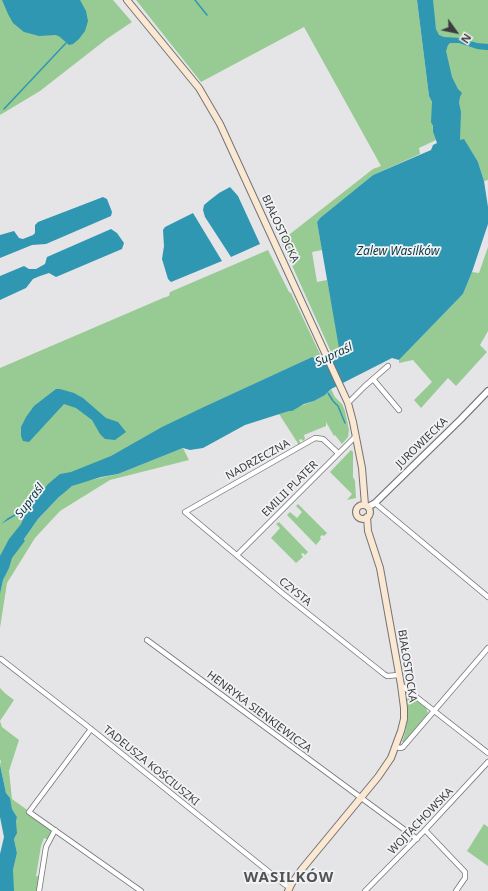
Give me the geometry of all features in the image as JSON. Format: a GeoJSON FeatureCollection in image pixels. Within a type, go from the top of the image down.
{"type":"FeatureCollection","features":[{"type":"Feature","properties":{"kind":"main road","name":"BIAŁOSTOCKA"},"geometry":{"type":"LineString","coordinates":[[126,0],[199,88],[213,112],[348,403],[362,468],[363,491],[361,495],[364,506]]}},
{"type":"Feature","properties":{"kind":"main road"},"geometry":{"type":"LineString","coordinates":[[358,506],[364,506],[370,513],[364,518],[357,516],[355,511],[358,506]]}},
{"type":"Feature","properties":{"kind":"main road","name":"BIAŁOSTOCKA"},"geometry":{"type":"LineString","coordinates":[[288,890],[302,869],[387,764],[396,747],[404,720],[401,686],[380,568],[368,531],[364,527],[364,518]]}},
{"type":"Feature","properties":{"kind":"street"},"geometry":{"type":"LineString","coordinates":[[348,403],[388,366]]}},
{"type":"Feature","properties":{"kind":"street"},"geometry":{"type":"LineString","coordinates":[[373,379],[399,410]]}},
{"type":"Feature","properties":{"kind":"street","name":"JUROWIECKA"},"geometry":{"type":"LineString","coordinates":[[364,506],[375,503],[488,391]]}},
{"type":"Feature","properties":{"kind":"street","name":"EMILII PLATER"},"geometry":{"type":"LineString","coordinates":[[237,555],[356,436]]}},
{"type":"Feature","properties":{"kind":"street","name":"NADRZECZNA"},"geometry":{"type":"LineString","coordinates":[[185,512],[315,438],[323,439],[338,453]]}},
{"type":"Feature","properties":{"kind":"street"},"geometry":{"type":"LineString","coordinates":[[375,503],[488,597]]}},
{"type":"Feature","properties":{"kind":"street","name":"CZYSTA"},"geometry":{"type":"LineString","coordinates":[[185,512],[384,674],[387,676],[399,675]]}},
{"type":"Feature","properties":{"kind":"street","name":"HENRYKA SIENKIEWICZA"},"geometry":{"type":"LineString","coordinates":[[147,640],[417,839]]}},
{"type":"Feature","properties":{"kind":"street"},"geometry":{"type":"LineString","coordinates":[[396,747],[403,747],[488,648]]}},
{"type":"Feature","properties":{"kind":"street","name":"TADEUSZA KOŚCIUSZKI"},"geometry":{"type":"LineString","coordinates":[[1,659],[91,729],[284,884],[288,890]]}},
{"type":"Feature","properties":{"kind":"street"},"geometry":{"type":"LineString","coordinates":[[401,686],[488,752]]}},
{"type":"Feature","properties":{"kind":"street"},"geometry":{"type":"LineString","coordinates":[[91,729],[29,812],[141,891]]}},
{"type":"Feature","properties":{"kind":"street","name":"WOJTACHOWSKA"},"geometry":{"type":"LineString","coordinates":[[365,891],[426,830],[488,762]]}},
{"type":"Feature","properties":{"kind":"street"},"geometry":{"type":"LineString","coordinates":[[39,891],[46,847],[55,830]]}},
{"type":"Feature","properties":{"kind":"street"},"geometry":{"type":"LineString","coordinates":[[426,830],[465,872],[465,878],[456,891]]}},
{"type":"Feature","properties":{"kind":"green space"},"geometry":{"type":"Polygon","coordinates":[[[0,0],[113,0],[132,22],[108,38],[40,91],[0,115],[0,0]]]}},
{"type":"Feature","properties":{"kind":"green space"},"geometry":{"type":"Polygon","coordinates":[[[136,0],[417,0],[429,96],[432,102],[433,132],[436,140],[419,148],[420,154],[373,175],[317,222],[322,250],[312,252],[317,282],[327,280],[340,348],[331,352],[281,241],[373,169],[381,166],[304,27],[201,82],[136,0]]]}},
{"type":"Feature","properties":{"kind":"green space"},"geometry":{"type":"Polygon","coordinates":[[[430,0],[488,0],[488,180],[484,181],[478,162],[460,140],[430,0]]]}},
{"type":"Feature","properties":{"kind":"green space"},"geometry":{"type":"Polygon","coordinates":[[[488,247],[488,331],[480,345],[487,352],[456,386],[448,378],[421,408],[414,400],[432,382],[413,360],[399,363],[399,360],[463,294],[472,272],[479,273],[488,247]]]}},
{"type":"Feature","properties":{"kind":"green space"},"geometry":{"type":"Polygon","coordinates":[[[268,250],[289,292],[291,293],[321,356],[316,359],[312,357],[209,405],[204,412],[44,497],[0,578],[0,368],[169,296],[170,292],[268,250]]]}},
{"type":"Feature","properties":{"kind":"green space"},"geometry":{"type":"Polygon","coordinates":[[[331,389],[335,397],[342,404],[345,411],[349,430],[348,437],[342,444],[335,435],[334,436],[326,422],[326,426],[304,435],[305,439],[303,441],[301,439],[299,440],[301,444],[299,445],[279,414],[314,401],[328,393],[331,389]]]}},
{"type":"Feature","properties":{"kind":"green space"},"geometry":{"type":"Polygon","coordinates":[[[183,448],[189,460],[110,480],[60,511],[35,538],[7,583],[0,628],[0,593],[10,560],[25,541],[24,539],[38,519],[65,491],[82,482],[118,474],[183,448]]]}},
{"type":"Feature","properties":{"kind":"green space"},"geometry":{"type":"Polygon","coordinates":[[[351,450],[353,452],[353,477],[355,481],[356,498],[347,500],[352,494],[330,472],[351,450]]]}},
{"type":"Feature","properties":{"kind":"green space"},"geometry":{"type":"Polygon","coordinates":[[[298,504],[327,533],[320,537],[321,539],[316,545],[287,515],[290,512],[297,518],[302,512],[296,506],[298,504]]]}},
{"type":"Feature","properties":{"kind":"green space"},"geometry":{"type":"Polygon","coordinates":[[[279,522],[308,552],[305,555],[303,553],[301,554],[303,557],[296,563],[271,538],[280,528],[276,524],[279,522]]]}},
{"type":"Feature","properties":{"kind":"green space"},"geometry":{"type":"Polygon","coordinates":[[[0,688],[14,700],[0,721],[0,688]]]}},
{"type":"Feature","properties":{"kind":"green space"},"geometry":{"type":"Polygon","coordinates":[[[409,695],[426,708],[428,713],[404,742],[402,742],[408,715],[407,700],[409,695]]]}},
{"type":"Feature","properties":{"kind":"green space"},"geometry":{"type":"Polygon","coordinates":[[[0,721],[2,727],[19,740],[9,771],[12,799],[55,830],[49,840],[44,838],[41,846],[36,876],[41,877],[39,891],[14,891],[13,889],[13,870],[17,853],[14,839],[16,835],[17,817],[12,809],[9,797],[6,793],[0,765],[0,721]]]}},
{"type":"Feature","properties":{"kind":"green space"},"geometry":{"type":"Polygon","coordinates":[[[484,824],[488,827],[488,866],[467,851],[484,824]]]}},
{"type":"Feature","properties":{"kind":"water"},"geometry":{"type":"Polygon","coordinates":[[[2,0],[80,0],[86,11],[88,21],[85,31],[79,39],[73,44],[69,45],[56,35],[39,36],[24,32],[13,23],[2,0]]]}},
{"type":"Feature","properties":{"kind":"water","name":"Zalew Wasilków"},"geometry":{"type":"Polygon","coordinates":[[[417,0],[433,0],[436,29],[439,35],[488,44],[488,50],[486,50],[477,49],[459,43],[450,43],[446,51],[452,77],[458,89],[462,93],[459,103],[461,112],[460,140],[464,139],[478,162],[484,181],[488,207],[488,224],[463,294],[399,360],[392,358],[331,389],[325,395],[314,401],[304,404],[292,411],[245,425],[203,448],[190,450],[183,448],[118,474],[101,477],[72,486],[38,519],[24,539],[25,541],[12,558],[3,580],[0,594],[0,556],[9,539],[21,524],[26,513],[22,512],[1,524],[8,518],[32,504],[48,484],[60,474],[71,472],[111,456],[162,427],[206,406],[312,357],[316,359],[339,348],[317,222],[373,175],[431,150],[433,145],[437,143],[431,122],[432,102],[429,96],[417,0]]]}},
{"type":"Feature","properties":{"kind":"water"},"geometry":{"type":"Polygon","coordinates":[[[230,187],[238,196],[260,244],[231,257],[205,217],[203,210],[204,205],[219,193],[230,187]]]}},
{"type":"Feature","properties":{"kind":"water"},"geometry":{"type":"Polygon","coordinates":[[[103,197],[107,199],[112,212],[111,216],[46,244],[32,245],[0,258],[0,235],[14,231],[19,238],[23,239],[35,233],[35,225],[38,222],[103,197]]]}},
{"type":"Feature","properties":{"kind":"water"},"geometry":{"type":"Polygon","coordinates":[[[193,213],[222,261],[171,282],[168,279],[162,259],[164,246],[163,230],[165,227],[193,213]]]}},
{"type":"Feature","properties":{"kind":"water"},"geometry":{"type":"Polygon","coordinates":[[[111,229],[117,233],[124,243],[122,249],[56,277],[49,273],[40,276],[33,279],[26,288],[0,300],[0,276],[24,266],[29,269],[36,269],[45,264],[47,257],[111,229]]]}},
{"type":"Feature","properties":{"kind":"water"},"geometry":{"type":"Polygon","coordinates":[[[56,389],[74,393],[83,398],[106,418],[118,422],[126,432],[115,440],[105,439],[100,434],[92,420],[76,408],[64,404],[29,442],[23,441],[21,436],[21,427],[26,417],[34,406],[56,389]]]}},
{"type":"Feature","properties":{"kind":"water"},"geometry":{"type":"Polygon","coordinates":[[[0,765],[6,793],[10,798],[12,809],[17,817],[17,833],[14,839],[17,853],[13,870],[14,891],[0,891],[0,854],[4,837],[0,817],[0,765]]]}},
{"type":"Feature","properties":{"kind":"waterway"},"geometry":{"type":"LineString","coordinates":[[195,0],[207,15]]}},
{"type":"Feature","properties":{"kind":"waterway"},"geometry":{"type":"LineString","coordinates":[[4,109],[66,43]]}},
{"type":"Feature","properties":{"kind":"waterway"},"geometry":{"type":"LineString","coordinates":[[328,393],[338,406],[345,423]]}},
{"type":"Feature","properties":{"kind":"district","name":"WASILKÓW"},"geometry":{"type":"Point","coordinates":[289,878]}},
{"type":"Feature","properties":{"kind":"water label","name":"Supraśl"},"geometry":{"type":"Point","coordinates":[334,355]}},
{"type":"Feature","properties":{"kind":"water label","name":"Supraśl"},"geometry":{"type":"Point","coordinates":[30,501]}}]}
